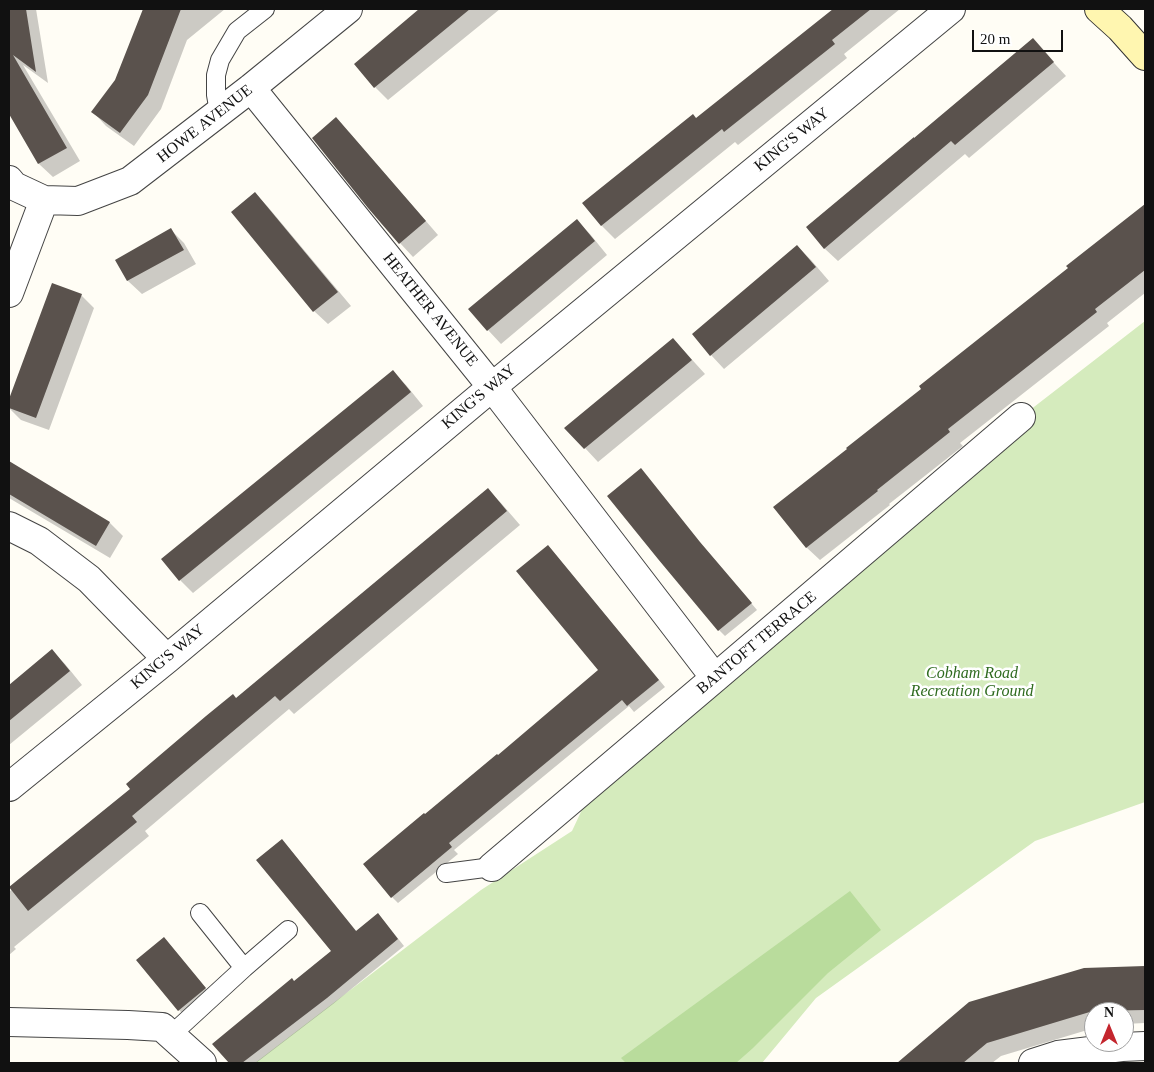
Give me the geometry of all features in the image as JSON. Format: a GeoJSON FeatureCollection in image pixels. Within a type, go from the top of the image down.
{"type":"FeatureCollection","features":[{"type":"Feature","properties":{"kind":"street","name":"HOWE AVENUE"},"geometry":{"type":"LineString","coordinates":[[44,200],[78,201],[130,182],[251,88],[348,9]]}},
{"type":"Feature","properties":{"kind":"street","name":"KING'S WAY"},"geometry":{"type":"LineString","coordinates":[[9,787],[951,9]]}},
{"type":"Feature","properties":{"kind":"street"},"geometry":{"type":"LineString","coordinates":[[1099,9],[1125,18],[1145,56]]}},
{"type":"Feature","properties":{"kind":"street","name":"HEATHER AVENUE"},"geometry":{"type":"LineString","coordinates":[[251,88],[492,387],[715,678]]}},
{"type":"Feature","properties":{"kind":"street"},"geometry":{"type":"LineString","coordinates":[[9,180],[14,186],[44,200],[9,293]]}},
{"type":"Feature","properties":{"kind":"street","name":"BANTOFT TERRACE"},"geometry":{"type":"LineString","coordinates":[[492,867],[1021,417]]}},
{"type":"Feature","properties":{"kind":"street"},"geometry":{"type":"LineString","coordinates":[[9,526],[38,541],[89,579],[166,659]]}},
{"type":"Feature","properties":{"kind":"street"},"geometry":{"type":"LineString","coordinates":[[9,1022],[119,1024],[162,1027],[202,1063]]}},
{"type":"Feature","properties":{"kind":"street"},"geometry":{"type":"LineString","coordinates":[[1033,1063],[1058,1055],[1122,1046],[1145,1046]]}},
{"type":"Feature","properties":{"kind":"lane"},"geometry":{"type":"LineString","coordinates":[[219,112],[216,95],[216,75],[220,60],[237,31],[264,9]]}},
{"type":"Feature","properties":{"kind":"lane"},"geometry":{"type":"LineString","coordinates":[[446,873],[492,867]]}},
{"type":"Feature","properties":{"kind":"lane"},"geometry":{"type":"LineString","coordinates":[[200,913],[244,968]]}},
{"type":"Feature","properties":{"kind":"lane"},"geometry":{"type":"LineString","coordinates":[[171,1035],[288,930]]}},
{"type":"Feature","properties":{"kind":"green space","name":"Cobham Road Recreation Ground"},"geometry":{"type":"Polygon","coordinates":[[[1145,321],[1145,802],[1035,841],[816,998],[762,1063],[255,1063],[481,890],[572,831],[587,799],[1021,417],[1145,321]]]}},
{"type":"Feature","properties":{"kind":"green space"},"geometry":{"type":"Polygon","coordinates":[[[850,891],[881,930],[828,973],[736,1063],[626,1063],[621,1058],[850,891]]]}},
{"type":"Feature","properties":{"kind":"building"},"geometry":{"type":"Polygon","coordinates":[[[9,9],[26,9],[36,72],[13,55],[67,148],[38,164],[9,114],[9,9]]]}},
{"type":"Feature","properties":{"kind":"building"},"geometry":{"type":"Polygon","coordinates":[[[143,9],[181,9],[148,95],[120,133],[91,112],[115,80],[143,9]]]}},
{"type":"Feature","properties":{"kind":"building"},"geometry":{"type":"Polygon","coordinates":[[[419,9],[470,9],[374,88],[354,64],[419,9]]]}},
{"type":"Feature","properties":{"kind":"building"},"geometry":{"type":"Polygon","coordinates":[[[833,9],[871,9],[832,40],[835,44],[724,132],[722,129],[601,226],[582,203],[693,114],[696,118],[833,9]]]}},
{"type":"Feature","properties":{"kind":"building"},"geometry":{"type":"Polygon","coordinates":[[[1033,38],[1054,62],[955,145],[951,141],[824,249],[806,227],[1033,38]]]}},
{"type":"Feature","properties":{"kind":"building"},"geometry":{"type":"Polygon","coordinates":[[[336,117],[426,221],[399,244],[312,138],[336,117]]]}},
{"type":"Feature","properties":{"kind":"building"},"geometry":{"type":"Polygon","coordinates":[[[255,192],[338,292],[313,312],[231,212],[255,192]]]}},
{"type":"Feature","properties":{"kind":"building"},"geometry":{"type":"Polygon","coordinates":[[[1145,204],[1145,270],[1095,309],[1097,312],[948,429],[950,432],[806,548],[773,507],[921,389],[919,386],[1068,268],[1066,266],[1145,204]]]}},
{"type":"Feature","properties":{"kind":"building"},"geometry":{"type":"Polygon","coordinates":[[[577,219],[595,241],[487,331],[468,309],[577,219]]]}},
{"type":"Feature","properties":{"kind":"building"},"geometry":{"type":"Polygon","coordinates":[[[171,228],[184,250],[127,281],[115,260],[171,228]]]}},
{"type":"Feature","properties":{"kind":"building"},"geometry":{"type":"Polygon","coordinates":[[[797,245],[816,267],[710,356],[692,334],[797,245]]]}},
{"type":"Feature","properties":{"kind":"building"},"geometry":{"type":"Polygon","coordinates":[[[52,283],[82,294],[36,418],[9,408],[9,399],[52,283]]]}},
{"type":"Feature","properties":{"kind":"building"},"geometry":{"type":"Polygon","coordinates":[[[673,338],[692,360],[584,449],[564,428],[673,338]]]}},
{"type":"Feature","properties":{"kind":"building"},"geometry":{"type":"Polygon","coordinates":[[[393,370],[411,392],[179,581],[161,559],[393,370]]]}},
{"type":"Feature","properties":{"kind":"building"},"geometry":{"type":"Polygon","coordinates":[[[9,461],[110,522],[96,546],[9,494],[9,461]]]}},
{"type":"Feature","properties":{"kind":"building"},"geometry":{"type":"Polygon","coordinates":[[[641,468],[752,603],[718,631],[607,496],[641,468]]]}},
{"type":"Feature","properties":{"kind":"building"},"geometry":{"type":"Polygon","coordinates":[[[488,488],[507,511],[280,701],[275,696],[132,816],[137,822],[28,911],[9,887],[130,789],[126,784],[206,716],[233,694],[236,698],[488,488]]]}},
{"type":"Feature","properties":{"kind":"building"},"geometry":{"type":"Polygon","coordinates":[[[548,545],[659,680],[627,706],[622,700],[449,843],[452,847],[391,898],[363,864],[498,755],[598,670],[516,571],[548,545]]]}},
{"type":"Feature","properties":{"kind":"building"},"geometry":{"type":"Polygon","coordinates":[[[52,649],[70,671],[9,721],[9,685],[52,649]]]}},
{"type":"Feature","properties":{"kind":"building"},"geometry":{"type":"Polygon","coordinates":[[[282,839],[356,931],[378,913],[398,939],[327,998],[242,1063],[229,1063],[212,1044],[292,978],[294,981],[331,951],[256,860],[282,839]]]}},
{"type":"Feature","properties":{"kind":"building"},"geometry":{"type":"Polygon","coordinates":[[[164,937],[206,988],[178,1011],[136,960],[164,937]]]}},
{"type":"Feature","properties":{"kind":"building"},"geometry":{"type":"Polygon","coordinates":[[[1145,966],[1145,1010],[1134,1010],[1134,1002],[1084,1002],[1084,1014],[987,1043],[963,1063],[897,1063],[969,1002],[1084,968],[1145,966]]]}}]}
